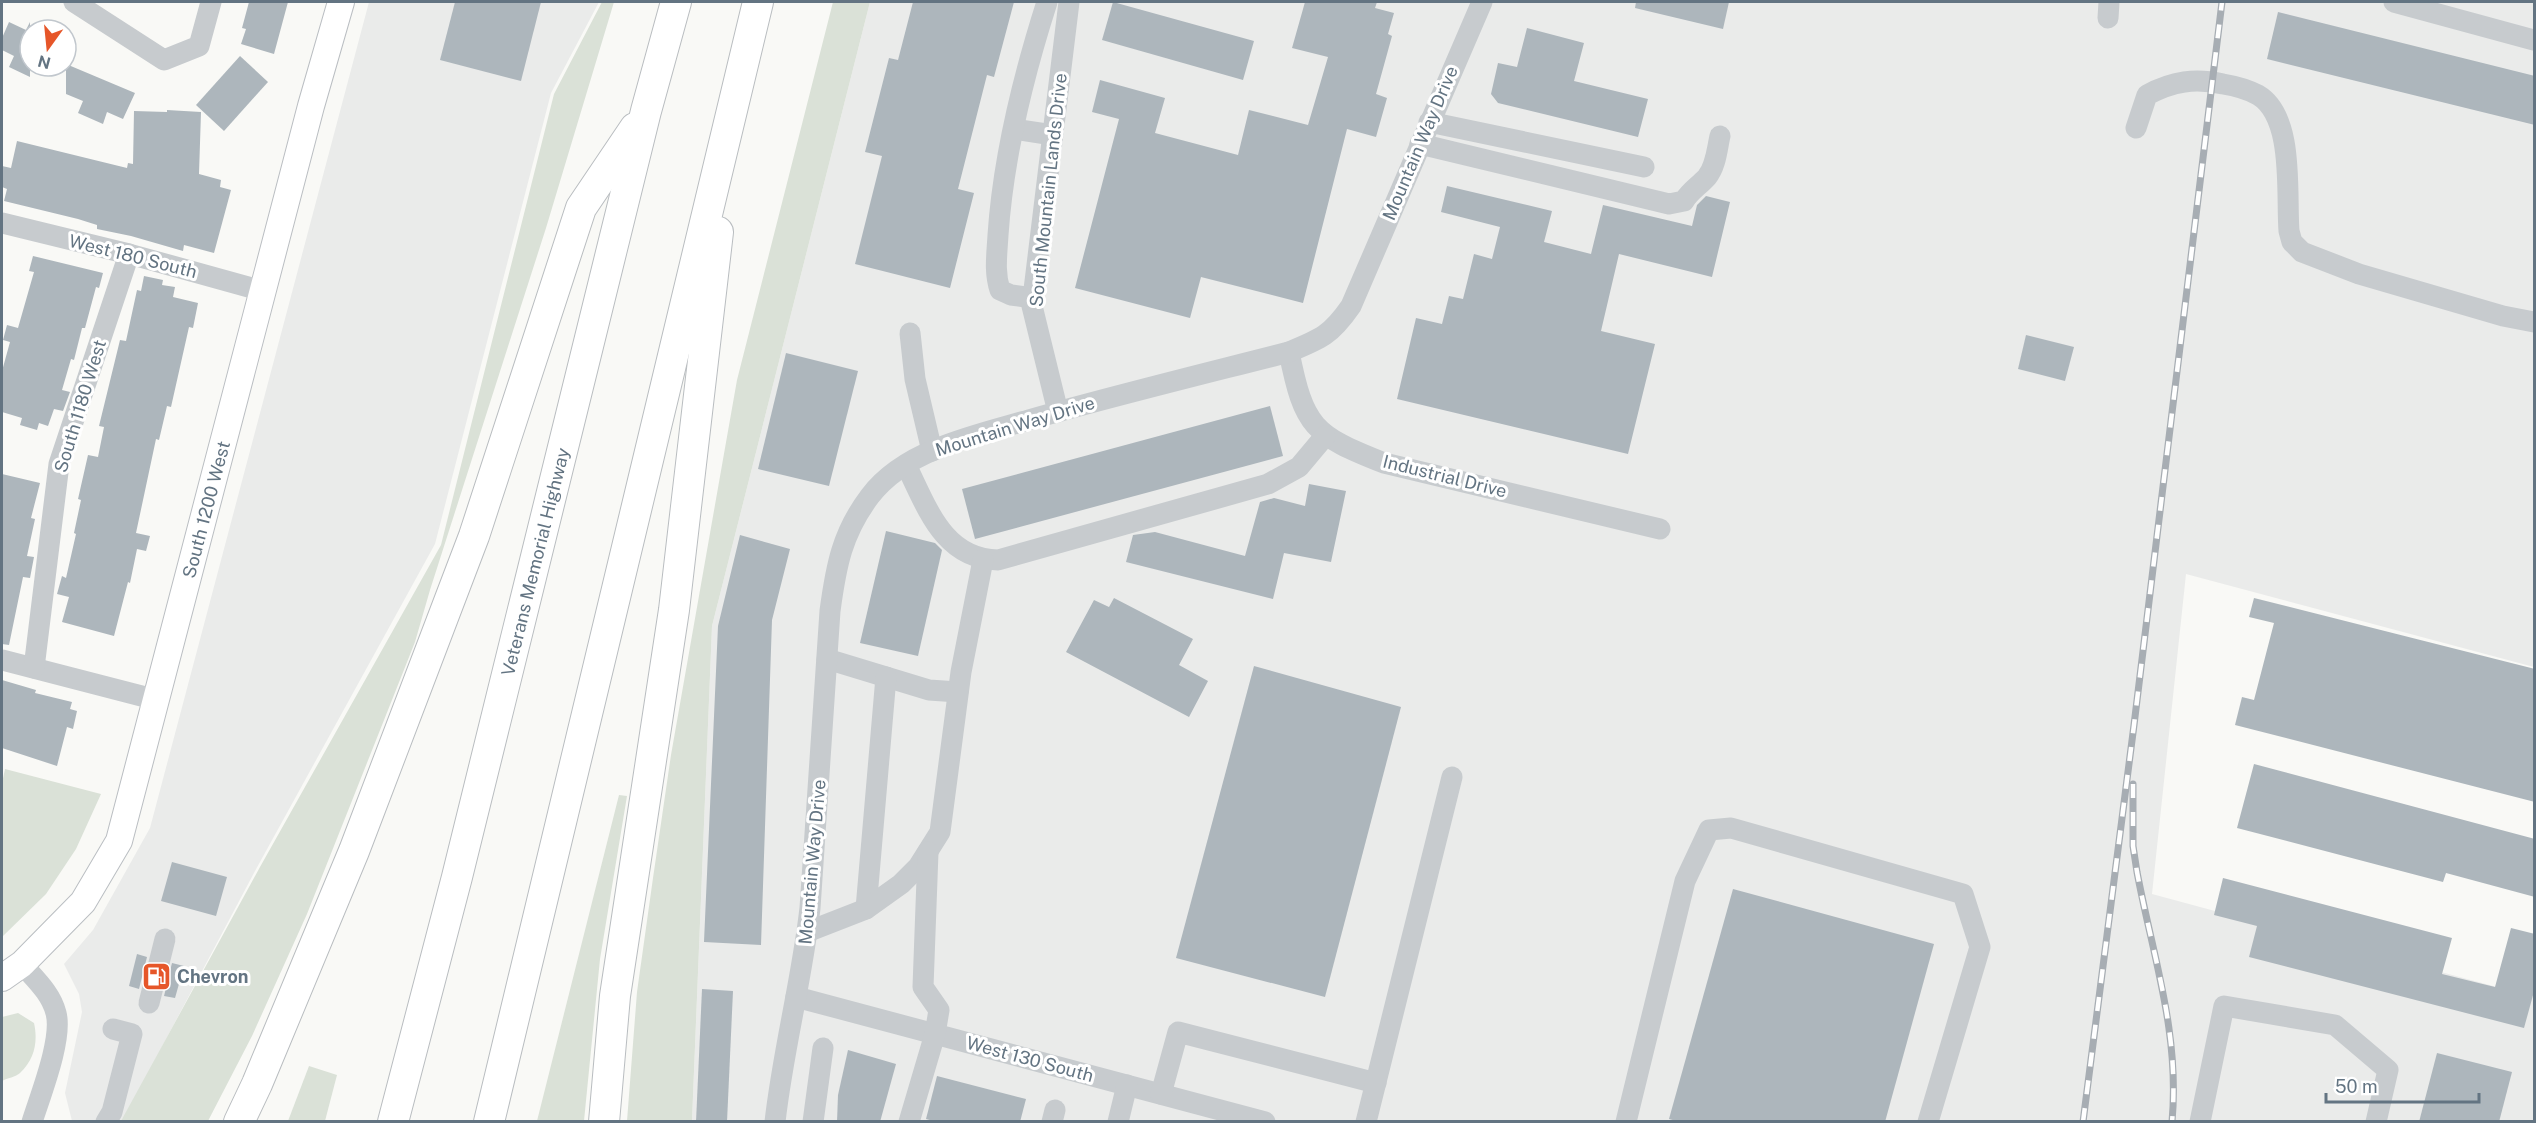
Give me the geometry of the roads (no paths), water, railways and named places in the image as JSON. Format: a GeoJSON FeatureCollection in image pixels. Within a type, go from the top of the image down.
{"type":"FeatureCollection","features":[{"type":"Feature","properties":{"kind":"highway","name":"Veterans Memorial Highway"},"geometry":{"type":"LineString","coordinates":[[393,1122],[457,877],[646,111],[676,2]]}},
{"type":"Feature","properties":{"kind":"highway"},"geometry":{"type":"LineString","coordinates":[[489,1122],[758,2]]}},
{"type":"Feature","properties":{"kind":"highway"},"geometry":{"type":"LineString","coordinates":[[604,1122],[615,996],[674,610],[735,95]]}},
{"type":"Feature","properties":{"kind":"highway"},"geometry":{"type":"LineString","coordinates":[[239,1122],[354,851],[470,547],[581,208],[646,111]]}},
{"type":"Feature","properties":{"kind":"main road","name":"South 1200 West"},"geometry":{"type":"LineString","coordinates":[[12,971],[83,902],[119,841],[311,106],[341,2]]}},
{"type":"Feature","properties":{"kind":"street"},"geometry":{"type":"LineString","coordinates":[[74,2],[164,60],[199,46],[211,2]]}},
{"type":"Feature","properties":{"kind":"street"},"geometry":{"type":"LineString","coordinates":[[1033,298],[1011,295],[1000,290],[995,276],[1000,205],[1014,129],[1047,2]]}},
{"type":"Feature","properties":{"kind":"street","name":"South Mountain Lands Drive"},"geometry":{"type":"LineString","coordinates":[[1058,412],[1032,306],[1069,2]]}},
{"type":"Feature","properties":{"kind":"street","name":"Mountain Way Drive"},"geometry":{"type":"LineString","coordinates":[[775,1122],[785,1046],[807,932],[836,566],[844,541],[870,495],[906,465],[951,443],[1058,412],[1289,352],[1320,340],[1341,320],[1351,306],[1482,2]]}},
{"type":"Feature","properties":{"kind":"street"},"geometry":{"type":"LineString","coordinates":[[2394,2],[2535,40]]}},
{"type":"Feature","properties":{"kind":"street"},"geometry":{"type":"LineString","coordinates":[[2136,128],[2147,95],[2165,85],[2188,80],[2211,82],[2241,87],[2260,96],[2277,118],[2285,146],[2289,231],[2292,242],[2302,252],[2359,274],[2503,316],[2535,322]]}},
{"type":"Feature","properties":{"kind":"street"},"geometry":{"type":"LineString","coordinates":[[1429,122],[1644,167]]}},
{"type":"Feature","properties":{"kind":"street"},"geometry":{"type":"LineString","coordinates":[[1014,129],[1053,135]]}},
{"type":"Feature","properties":{"kind":"street"},"geometry":{"type":"LineString","coordinates":[[1419,144],[1669,204],[1684,201],[1691,190],[1706,177],[1713,166],[1720,136]]}},
{"type":"Feature","properties":{"kind":"street","name":"West 180 South"},"geometry":{"type":"LineString","coordinates":[[2,224],[129,254],[263,291]]}},
{"type":"Feature","properties":{"kind":"street","name":"South 1180 West"},"geometry":{"type":"LineString","coordinates":[[34,668],[59,464],[129,254]]}},
{"type":"Feature","properties":{"kind":"street"},"geometry":{"type":"LineString","coordinates":[[910,333],[915,379],[932,451]]}},
{"type":"Feature","properties":{"kind":"street","name":"Industrial Drive"},"geometry":{"type":"LineString","coordinates":[[1289,352],[1298,394],[1311,421],[1325,436],[1346,448],[1384,463],[1660,529]]}},
{"type":"Feature","properties":{"kind":"street"},"geometry":{"type":"LineString","coordinates":[[906,465],[932,518],[946,537],[965,553],[983,560],[998,560],[1268,484],[1299,467],[1325,436]]}},
{"type":"Feature","properties":{"kind":"street"},"geometry":{"type":"LineString","coordinates":[[807,932],[866,909],[901,884],[918,867],[940,832],[958,692],[983,560]]}},
{"type":"Feature","properties":{"kind":"street"},"geometry":{"type":"LineString","coordinates":[[827,659],[929,690],[958,692]]}},
{"type":"Feature","properties":{"kind":"street"},"geometry":{"type":"LineString","coordinates":[[2,660],[157,700]]}},
{"type":"Feature","properties":{"kind":"street"},"geometry":{"type":"LineString","coordinates":[[866,909],[886,677]]}},
{"type":"Feature","properties":{"kind":"street"},"geometry":{"type":"LineString","coordinates":[[1365,1122],[1452,777]]}},
{"type":"Feature","properties":{"kind":"street"},"geometry":{"type":"LineString","coordinates":[[1626,1122],[1685,881],[1709,830],[1731,828],[1963,894],[1980,947],[1928,1122]]}},
{"type":"Feature","properties":{"kind":"street"},"geometry":{"type":"LineString","coordinates":[[909,1122],[935,1034],[939,1010],[923,987],[928,852]]}},
{"type":"Feature","properties":{"kind":"street"},"geometry":{"type":"LineString","coordinates":[[149,1003],[165,939]]}},
{"type":"Feature","properties":{"kind":"street"},"geometry":{"type":"LineString","coordinates":[[12,971],[46,991],[57,1015],[56,1044],[32,1122]]}},
{"type":"Feature","properties":{"kind":"street","name":"West 130 South"},"geometry":{"type":"LineString","coordinates":[[796,997],[1265,1122]]}},
{"type":"Feature","properties":{"kind":"street"},"geometry":{"type":"LineString","coordinates":[[2200,1122],[2224,1006],[2335,1025],[2388,1071],[2376,1122]]}},
{"type":"Feature","properties":{"kind":"street"},"geometry":{"type":"LineString","coordinates":[[106,1122],[112,1112],[132,1034],[113,1029]]}},
{"type":"Feature","properties":{"kind":"street"},"geometry":{"type":"LineString","coordinates":[[1161,1094],[1178,1032],[1376,1083]]}},
{"type":"Feature","properties":{"kind":"street"},"geometry":{"type":"LineString","coordinates":[[813,1122],[823,1048]]}},
{"type":"Feature","properties":{"kind":"street"},"geometry":{"type":"LineString","coordinates":[[1118,1122],[1127,1085]]}},
{"type":"Feature","properties":{"kind":"railway"},"geometry":{"type":"LineString","coordinates":[[2083,1122],[2222,2]]}},
{"type":"Feature","properties":{"kind":"railway"},"geometry":{"type":"LineString","coordinates":[[2133,784],[2133,846],[2169,1026],[2172,1057],[2172,1122]]}},
{"type":"Feature","properties":{"kind":"place","name":"Chevron"},"geometry":{"type":"Point","coordinates":[156,976]}}]}
